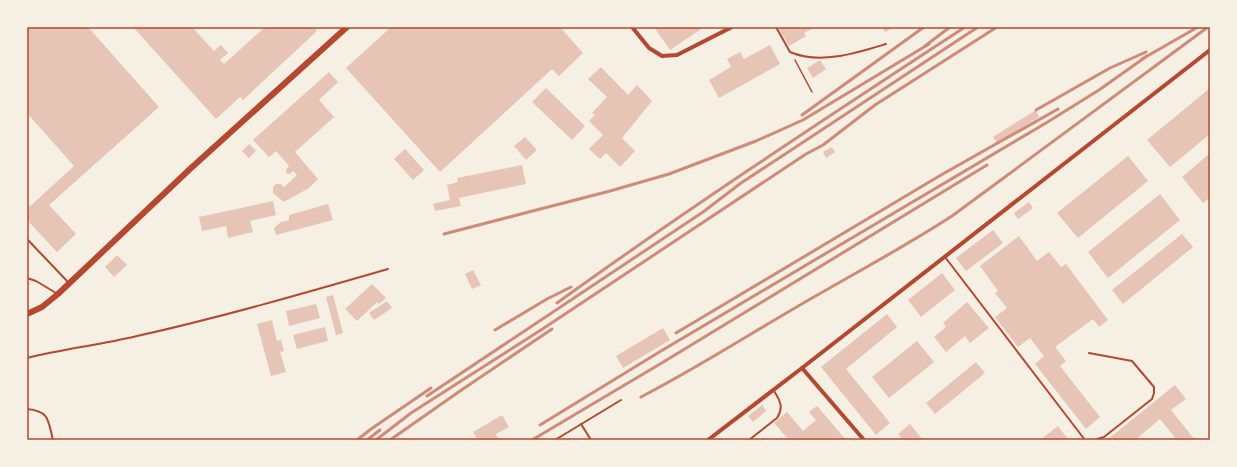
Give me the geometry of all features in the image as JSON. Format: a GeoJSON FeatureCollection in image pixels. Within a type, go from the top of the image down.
{"type":"FeatureCollection","features":[{"type":"Feature","properties":{"kind":"main road"},"geometry":{"type":"LineString","coordinates":[[27,314],[42,308],[58,294],[190,170],[347,27]]}},
{"type":"Feature","properties":{"kind":"street"},"geometry":{"type":"LineString","coordinates":[[632,27],[648,48],[662,56],[677,55],[732,27]]}},
{"type":"Feature","properties":{"kind":"street"},"geometry":{"type":"LineString","coordinates":[[708,440],[1210,50]]}},
{"type":"Feature","properties":{"kind":"street"},"geometry":{"type":"LineString","coordinates":[[802,368],[864,440]]}},
{"type":"Feature","properties":{"kind":"lane"},"geometry":{"type":"LineString","coordinates":[[776,27],[790,52],[804,56],[828,57],[856,53],[886,44]]}},
{"type":"Feature","properties":{"kind":"lane"},"geometry":{"type":"LineString","coordinates":[[27,239],[69,283]]}},
{"type":"Feature","properties":{"kind":"lane"},"geometry":{"type":"LineString","coordinates":[[945,257],[1085,440]]}},
{"type":"Feature","properties":{"kind":"lane"},"geometry":{"type":"LineString","coordinates":[[27,358],[64,349],[135,337],[214,318],[388,270]]}},
{"type":"Feature","properties":{"kind":"lane"},"geometry":{"type":"LineString","coordinates":[[27,278],[36,281],[58,294]]}},
{"type":"Feature","properties":{"kind":"lane"},"geometry":{"type":"LineString","coordinates":[[1089,353],[1132,361],[1154,387],[1152,399],[1104,437],[1094,440]]}},
{"type":"Feature","properties":{"kind":"lane"},"geometry":{"type":"LineString","coordinates":[[749,440],[780,414],[781,405],[773,390]]}},
{"type":"Feature","properties":{"kind":"lane"},"geometry":{"type":"LineString","coordinates":[[555,440],[621,400]]}},
{"type":"Feature","properties":{"kind":"lane"},"geometry":{"type":"LineString","coordinates":[[27,409],[38,410],[46,416],[53,440]]}},
{"type":"Feature","properties":{"kind":"lane"},"geometry":{"type":"LineString","coordinates":[[581,424],[591,440]]}},
{"type":"Feature","properties":{"kind":"path"},"geometry":{"type":"LineString","coordinates":[[790,52],[812,92]]}},
{"type":"Feature","properties":{"kind":"building"},"geometry":{"type":"Polygon","coordinates":[[[27,27],[88,27],[159,107],[49,205],[76,234],[57,252],[27,220],[27,209],[74,166],[27,113],[27,27]]]}},
{"type":"Feature","properties":{"kind":"building"},"geometry":{"type":"Polygon","coordinates":[[[133,27],[192,27],[214,51],[221,45],[228,53],[220,60],[224,64],[265,27],[313,27],[317,31],[243,100],[240,97],[216,119],[133,27]]]}},
{"type":"Feature","properties":{"kind":"building"},"geometry":{"type":"Polygon","coordinates":[[[391,27],[560,27],[583,53],[559,76],[552,69],[440,172],[346,68],[391,27]]]}},
{"type":"Feature","properties":{"kind":"building"},"geometry":{"type":"Polygon","coordinates":[[[654,27],[704,27],[670,50],[654,27]]]}},
{"type":"Feature","properties":{"kind":"building"},"geometry":{"type":"Polygon","coordinates":[[[782,27],[815,27],[804,33],[806,36],[789,46],[779,29],[782,27]]]}},
{"type":"Feature","properties":{"kind":"building"},"geometry":{"type":"Polygon","coordinates":[[[882,27],[894,27],[885,32],[882,27]]]}},
{"type":"Feature","properties":{"kind":"building"},"geometry":{"type":"Polygon","coordinates":[[[770,45],[780,64],[719,98],[709,80],[731,67],[727,59],[740,52],[744,59],[770,45]]]}},
{"type":"Feature","properties":{"kind":"building"},"geometry":{"type":"Polygon","coordinates":[[[820,60],[826,69],[813,78],[807,68],[820,60]]]}},
{"type":"Feature","properties":{"kind":"building"},"geometry":{"type":"Polygon","coordinates":[[[601,67],[628,95],[637,85],[652,101],[622,138],[635,151],[620,167],[606,153],[600,159],[589,149],[603,135],[589,121],[595,115],[592,113],[607,97],[588,79],[601,67]]]}},
{"type":"Feature","properties":{"kind":"building"},"geometry":{"type":"Polygon","coordinates":[[[329,72],[338,82],[319,100],[334,117],[295,152],[318,179],[309,188],[284,202],[273,193],[273,187],[276,184],[280,184],[284,187],[297,175],[293,171],[290,174],[286,173],[289,166],[276,151],[269,157],[253,140],[329,72]]]}},
{"type":"Feature","properties":{"kind":"building"},"geometry":{"type":"Polygon","coordinates":[[[546,88],[585,126],[572,140],[532,102],[546,88]]]}},
{"type":"Feature","properties":{"kind":"building"},"geometry":{"type":"Polygon","coordinates":[[[1210,88],[1210,134],[1170,167],[1147,140],[1210,88]]]}},
{"type":"Feature","properties":{"kind":"building"},"geometry":{"type":"Polygon","coordinates":[[[1036,110],[1039,117],[997,143],[993,137],[1036,110]]]}},
{"type":"Feature","properties":{"kind":"building"},"geometry":{"type":"Polygon","coordinates":[[[525,137],[537,150],[526,160],[514,146],[525,137]]]}},
{"type":"Feature","properties":{"kind":"building"},"geometry":{"type":"Polygon","coordinates":[[[249,144],[256,151],[249,158],[242,151],[249,144]]]}},
{"type":"Feature","properties":{"kind":"building"},"geometry":{"type":"Polygon","coordinates":[[[832,147],[835,152],[826,158],[823,152],[832,147]]]}},
{"type":"Feature","properties":{"kind":"building"},"geometry":{"type":"Polygon","coordinates":[[[405,149],[424,170],[413,180],[394,159],[405,149]]]}},
{"type":"Feature","properties":{"kind":"building"},"geometry":{"type":"Polygon","coordinates":[[[1210,153],[1210,197],[1203,203],[1182,177],[1210,153]]]}},
{"type":"Feature","properties":{"kind":"building"},"geometry":{"type":"Polygon","coordinates":[[[1128,156],[1148,181],[1078,238],[1057,213],[1128,156]]]}},
{"type":"Feature","properties":{"kind":"building"},"geometry":{"type":"Polygon","coordinates":[[[522,165],[526,184],[459,198],[461,206],[435,211],[433,204],[450,200],[447,185],[458,182],[457,178],[522,165]]]}},
{"type":"Feature","properties":{"kind":"building"},"geometry":{"type":"Polygon","coordinates":[[[1160,194],[1180,220],[1108,278],[1088,252],[1160,194]]]}},
{"type":"Feature","properties":{"kind":"building"},"geometry":{"type":"Polygon","coordinates":[[[273,201],[276,215],[250,221],[253,232],[228,238],[226,226],[202,231],[199,217],[273,201]]]}},
{"type":"Feature","properties":{"kind":"building"},"geometry":{"type":"Polygon","coordinates":[[[1029,202],[1033,208],[1018,219],[1014,213],[1029,202]]]}},
{"type":"Feature","properties":{"kind":"building"},"geometry":{"type":"Polygon","coordinates":[[[328,204],[333,220],[276,235],[274,228],[281,222],[289,220],[289,215],[328,204]]]}},
{"type":"Feature","properties":{"kind":"building"},"geometry":{"type":"Polygon","coordinates":[[[993,230],[1003,243],[966,271],[956,258],[993,230]]]}},
{"type":"Feature","properties":{"kind":"building"},"geometry":{"type":"Polygon","coordinates":[[[1182,234],[1193,247],[1123,304],[1112,290],[1182,234]]]}},
{"type":"Feature","properties":{"kind":"building"},"geometry":{"type":"Polygon","coordinates":[[[1019,236],[1037,261],[1049,252],[1061,267],[1066,264],[1108,320],[1099,327],[1093,319],[1055,347],[1066,361],[1060,366],[1100,417],[1086,429],[1035,364],[1044,356],[1030,338],[1018,347],[995,317],[1007,308],[995,293],[998,291],[980,266],[1019,236]]]}},
{"type":"Feature","properties":{"kind":"building"},"geometry":{"type":"Polygon","coordinates":[[[117,255],[127,265],[114,277],[105,267],[117,255]]]}},
{"type":"Feature","properties":{"kind":"building"},"geometry":{"type":"Polygon","coordinates":[[[473,270],[481,285],[472,289],[465,274],[473,270]]]}},
{"type":"Feature","properties":{"kind":"building"},"geometry":{"type":"Polygon","coordinates":[[[942,273],[955,290],[921,317],[908,300],[942,273]]]}},
{"type":"Feature","properties":{"kind":"building"},"geometry":{"type":"Polygon","coordinates":[[[372,284],[386,298],[379,304],[377,302],[357,321],[345,309],[372,284]]]}},
{"type":"Feature","properties":{"kind":"building"},"geometry":{"type":"Polygon","coordinates":[[[333,295],[343,333],[336,335],[326,297],[333,295]]]}},
{"type":"Feature","properties":{"kind":"building"},"geometry":{"type":"Polygon","coordinates":[[[387,301],[392,308],[374,320],[369,313],[387,301]]]}},
{"type":"Feature","properties":{"kind":"building"},"geometry":{"type":"Polygon","coordinates":[[[967,302],[989,328],[970,343],[965,336],[946,352],[934,337],[946,327],[943,323],[967,302]]]}},
{"type":"Feature","properties":{"kind":"building"},"geometry":{"type":"Polygon","coordinates":[[[316,304],[320,318],[289,326],[286,311],[316,304]]]}},
{"type":"Feature","properties":{"kind":"building"},"geometry":{"type":"Polygon","coordinates":[[[887,314],[897,327],[846,369],[890,423],[876,435],[821,367],[887,314]]]}},
{"type":"Feature","properties":{"kind":"building"},"geometry":{"type":"Polygon","coordinates":[[[272,320],[277,341],[281,340],[284,351],[280,352],[286,372],[271,376],[257,324],[272,320]]]}},
{"type":"Feature","properties":{"kind":"building"},"geometry":{"type":"Polygon","coordinates":[[[325,327],[328,341],[297,349],[293,335],[325,327]]]}},
{"type":"Feature","properties":{"kind":"building"},"geometry":{"type":"Polygon","coordinates":[[[663,328],[670,340],[623,368],[616,356],[663,328]]]}},
{"type":"Feature","properties":{"kind":"building"},"geometry":{"type":"Polygon","coordinates":[[[917,341],[934,362],[889,398],[872,377],[917,341]]]}},
{"type":"Feature","properties":{"kind":"building"},"geometry":{"type":"Polygon","coordinates":[[[976,362],[985,373],[935,414],[926,403],[976,362]]]}},
{"type":"Feature","properties":{"kind":"building"},"geometry":{"type":"Polygon","coordinates":[[[1175,385],[1186,399],[1171,410],[1195,440],[1177,440],[1160,419],[1135,440],[1107,440],[1175,385]]]}},
{"type":"Feature","properties":{"kind":"building"},"geometry":{"type":"Polygon","coordinates":[[[762,405],[766,411],[753,422],[748,416],[762,405]]]}},
{"type":"Feature","properties":{"kind":"building"},"geometry":{"type":"Polygon","coordinates":[[[817,406],[846,440],[789,440],[774,423],[787,412],[803,431],[816,420],[809,412],[817,406]]]}},
{"type":"Feature","properties":{"kind":"building"},"geometry":{"type":"Polygon","coordinates":[[[502,415],[509,427],[496,434],[499,440],[478,440],[473,432],[502,415]]]}},
{"type":"Feature","properties":{"kind":"building"},"geometry":{"type":"Polygon","coordinates":[[[910,424],[923,440],[903,440],[898,434],[910,424]]]}},
{"type":"Feature","properties":{"kind":"building"},"geometry":{"type":"Polygon","coordinates":[[[1058,426],[1068,439],[1067,440],[1040,440],[1058,426]]]}},
{"type":"Feature","properties":{"kind":"railway"},"geometry":{"type":"LineString","coordinates":[[802,115],[924,27]]}},
{"type":"Feature","properties":{"kind":"railway"},"geometry":{"type":"LineString","coordinates":[[925,46],[950,27]]}},
{"type":"Feature","properties":{"kind":"railway"},"geometry":{"type":"LineString","coordinates":[[557,303],[708,197],[965,27]]}},
{"type":"Feature","properties":{"kind":"railway"},"geometry":{"type":"LineString","coordinates":[[427,396],[703,212],[741,183],[978,27]]}},
{"type":"Feature","properties":{"kind":"railway"},"geometry":{"type":"LineString","coordinates":[[376,440],[411,413],[544,328],[806,154],[823,145],[875,105],[997,27]]}},
{"type":"Feature","properties":{"kind":"railway"},"geometry":{"type":"LineString","coordinates":[[1142,59],[1198,27]]}},
{"type":"Feature","properties":{"kind":"railway"},"geometry":{"type":"LineString","coordinates":[[641,397],[712,358],[952,216],[1208,27]]}},
{"type":"Feature","properties":{"kind":"railway"},"geometry":{"type":"LineString","coordinates":[[444,234],[610,191],[669,174],[756,141],[803,120],[929,44]]}},
{"type":"Feature","properties":{"kind":"railway"},"geometry":{"type":"LineString","coordinates":[[1036,110],[1110,68],[1146,52]]}},
{"type":"Feature","properties":{"kind":"railway"},"geometry":{"type":"LineString","coordinates":[[540,425],[661,351],[1046,123],[1099,90],[1147,56]]}},
{"type":"Feature","properties":{"kind":"railway"},"geometry":{"type":"LineString","coordinates":[[676,333],[941,175],[1058,109]]}},
{"type":"Feature","properties":{"kind":"railway"},"geometry":{"type":"LineString","coordinates":[[532,440],[987,165]]}},
{"type":"Feature","properties":{"kind":"railway"},"geometry":{"type":"LineString","coordinates":[[495,330],[547,299],[571,287]]}},
{"type":"Feature","properties":{"kind":"railway"},"geometry":{"type":"LineString","coordinates":[[390,440],[552,329]]}},
{"type":"Feature","properties":{"kind":"railway"},"geometry":{"type":"LineString","coordinates":[[357,440],[431,388]]}},
{"type":"Feature","properties":{"kind":"railway"},"geometry":{"type":"LineString","coordinates":[[367,440],[380,430]]}}]}
